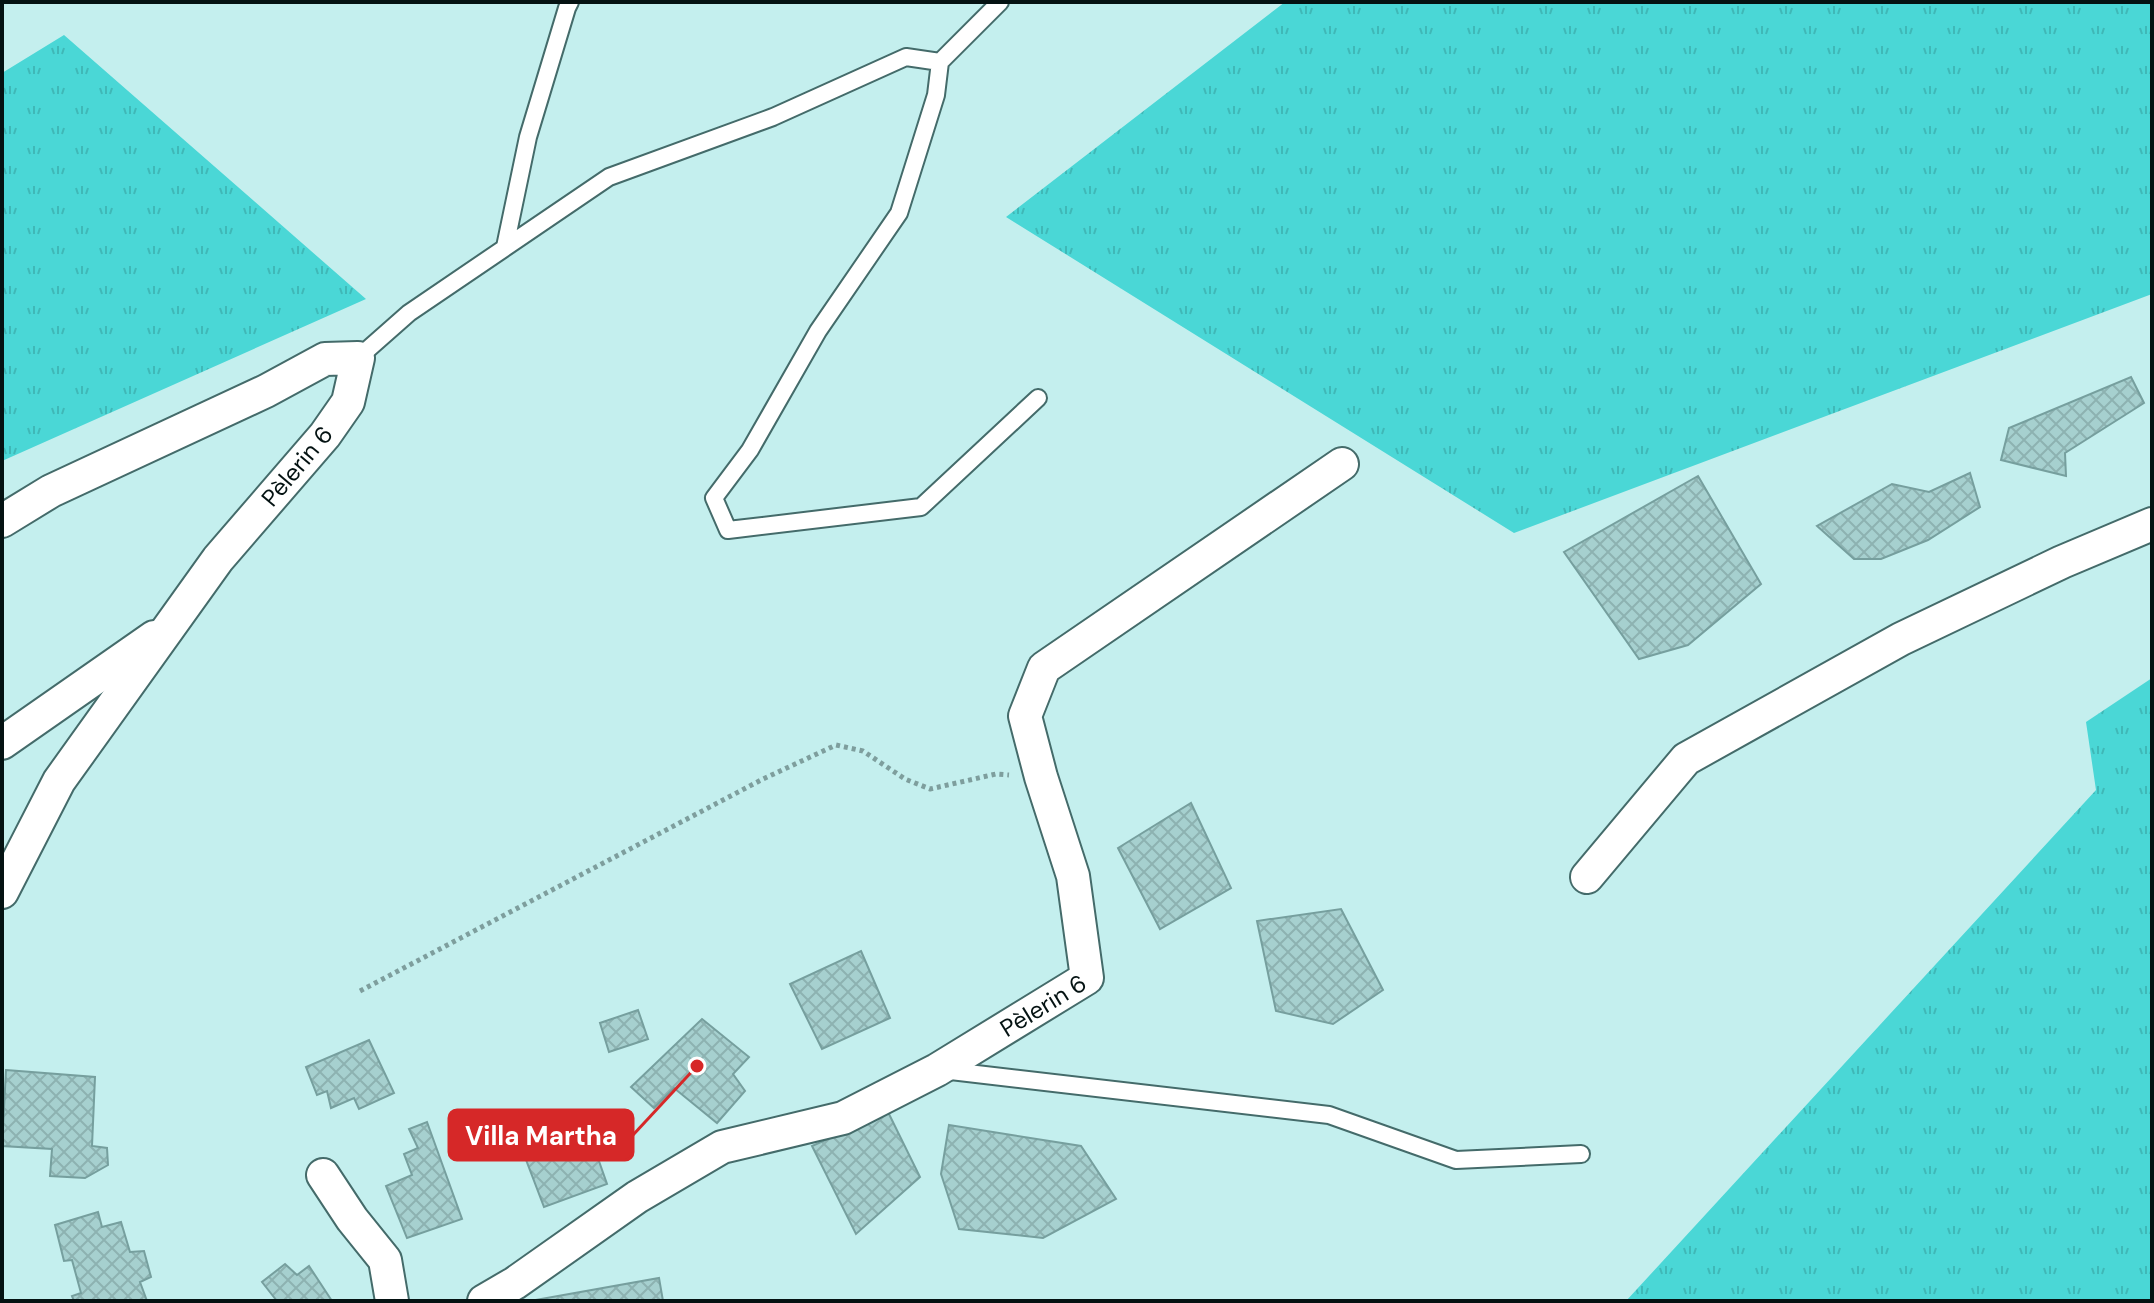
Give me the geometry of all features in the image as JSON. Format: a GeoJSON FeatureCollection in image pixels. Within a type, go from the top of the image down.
{"type":"FeatureCollection","features":[{"type":"Feature","properties":{"kind":"street"},"geometry":{"type":"LineString","coordinates":[[2,521],[51,491],[266,391],[325,359],[358,358]]}},
{"type":"Feature","properties":{"kind":"street","name":"Pèlerin 6"},"geometry":{"type":"LineString","coordinates":[[2,892],[59,781],[218,559],[325,435],[348,402],[358,358]]}},
{"type":"Feature","properties":{"kind":"street","name":"Pèlerin 6"},"geometry":{"type":"LineString","coordinates":[[484,1301],[515,1283],[637,1197],[722,1147],[843,1118],[937,1070],[1087,978],[1073,876],[1025,716],[1044,668],[1342,464]]}},
{"type":"Feature","properties":{"kind":"street"},"geometry":{"type":"LineString","coordinates":[[1587,877],[1686,759],[1901,639],[2062,562],[2152,524]]}},
{"type":"Feature","properties":{"kind":"street"},"geometry":{"type":"LineString","coordinates":[[2,743],[173,623]]}},
{"type":"Feature","properties":{"kind":"street"},"geometry":{"type":"LineString","coordinates":[[323,1175],[352,1219],[385,1260],[392,1301]]}},
{"type":"Feature","properties":{"kind":"lane"},"geometry":{"type":"LineString","coordinates":[[505,247],[528,137],[570,2]]}},
{"type":"Feature","properties":{"kind":"lane"},"geometry":{"type":"LineString","coordinates":[[1000,2],[940,62],[936,95],[899,213],[818,331],[750,450],[714,498],[728,530],[921,507],[1038,398]]}},
{"type":"Feature","properties":{"kind":"lane"},"geometry":{"type":"LineString","coordinates":[[358,358],[409,313],[609,177],[773,117],[906,57],[940,62]]}},
{"type":"Feature","properties":{"kind":"lane"},"geometry":{"type":"LineString","coordinates":[[937,1070],[1329,1115],[1456,1160],[1581,1154]]}},
{"type":"Feature","properties":{"kind":"path"},"geometry":{"type":"LineString","coordinates":[[360,991],[735,793],[836,745],[863,751],[905,779],[930,789],[996,774],[1041,777]]}},
{"type":"Feature","properties":{"kind":"green space"},"geometry":{"type":"Polygon","coordinates":[[[1285,2],[2152,2],[2152,294],[1514,533],[1006,217],[1285,2]]]}},
{"type":"Feature","properties":{"kind":"green space"},"geometry":{"type":"Polygon","coordinates":[[[64,35],[366,299],[2,461],[2,73],[64,35]]]}},
{"type":"Feature","properties":{"kind":"green space"},"geometry":{"type":"Polygon","coordinates":[[[2152,678],[2152,1301],[1626,1301],[2096,790],[2086,722],[2152,678]]]}},
{"type":"Feature","properties":{"kind":"building"},"geometry":{"type":"Polygon","coordinates":[[[2131,377],[2144,403],[2065,453],[2066,476],[2001,460],[2009,428],[2131,377]]]}},
{"type":"Feature","properties":{"kind":"building"},"geometry":{"type":"Polygon","coordinates":[[[1970,473],[1980,507],[1928,540],[1881,559],[1854,559],[1817,526],[1892,484],[1929,492],[1970,473]]]}},
{"type":"Feature","properties":{"kind":"building"},"geometry":{"type":"Polygon","coordinates":[[[1698,476],[1761,584],[1688,645],[1639,659],[1564,552],[1698,476]]]}},
{"type":"Feature","properties":{"kind":"building"},"geometry":{"type":"Polygon","coordinates":[[[1191,803],[1231,888],[1160,929],[1118,848],[1191,803]]]}},
{"type":"Feature","properties":{"kind":"building"},"geometry":{"type":"Polygon","coordinates":[[[1341,909],[1383,990],[1333,1024],[1276,1011],[1257,921],[1341,909]]]}},
{"type":"Feature","properties":{"kind":"building"},"geometry":{"type":"Polygon","coordinates":[[[861,951],[890,1018],[822,1049],[790,984],[861,951]]]}},
{"type":"Feature","properties":{"kind":"building"},"geometry":{"type":"Polygon","coordinates":[[[638,1010],[648,1039],[609,1052],[600,1023],[638,1010]]]}},
{"type":"Feature","properties":{"kind":"building"},"geometry":{"type":"Polygon","coordinates":[[[702,1019],[749,1057],[733,1074],[745,1091],[717,1123],[674,1088],[654,1108],[631,1087],[702,1019]]]}},
{"type":"Feature","properties":{"kind":"building"},"geometry":{"type":"Polygon","coordinates":[[[369,1040],[394,1093],[359,1109],[354,1098],[331,1108],[327,1091],[317,1095],[306,1067],[369,1040]]]}},
{"type":"Feature","properties":{"kind":"building"},"geometry":{"type":"Polygon","coordinates":[[[6,1070],[95,1077],[92,1146],[107,1148],[108,1165],[85,1178],[50,1176],[52,1149],[2,1146],[6,1070]]]}},
{"type":"Feature","properties":{"kind":"building"},"geometry":{"type":"Polygon","coordinates":[[[888,1112],[920,1177],[856,1234],[812,1146],[888,1112]]]}},
{"type":"Feature","properties":{"kind":"building"},"geometry":{"type":"Polygon","coordinates":[[[582,1113],[607,1184],[544,1207],[517,1136],[582,1113]]]}},
{"type":"Feature","properties":{"kind":"building"},"geometry":{"type":"Polygon","coordinates":[[[427,1122],[462,1219],[407,1238],[386,1186],[412,1175],[404,1154],[418,1148],[409,1129],[427,1122]]]}},
{"type":"Feature","properties":{"kind":"building"},"geometry":{"type":"Polygon","coordinates":[[[949,1125],[1081,1146],[1116,1199],[1043,1238],[959,1229],[941,1174],[949,1125]]]}},
{"type":"Feature","properties":{"kind":"building"},"geometry":{"type":"Polygon","coordinates":[[[98,1212],[102,1227],[121,1222],[130,1252],[144,1251],[151,1277],[140,1282],[147,1301],[74,1301],[72,1296],[81,1293],[72,1260],[64,1261],[55,1225],[98,1212]]]}},
{"type":"Feature","properties":{"kind":"building"},"geometry":{"type":"Polygon","coordinates":[[[285,1264],[297,1275],[309,1266],[332,1301],[277,1301],[262,1282],[285,1264]]]}},
{"type":"Feature","properties":{"kind":"building"},"geometry":{"type":"Polygon","coordinates":[[[659,1278],[663,1301],[530,1301],[659,1278]]]}},
{"type":"Feature","properties":{"kind":"place","name":"Villa Martha"},"geometry":{"type":"Point","coordinates":[697,1066]}}]}
